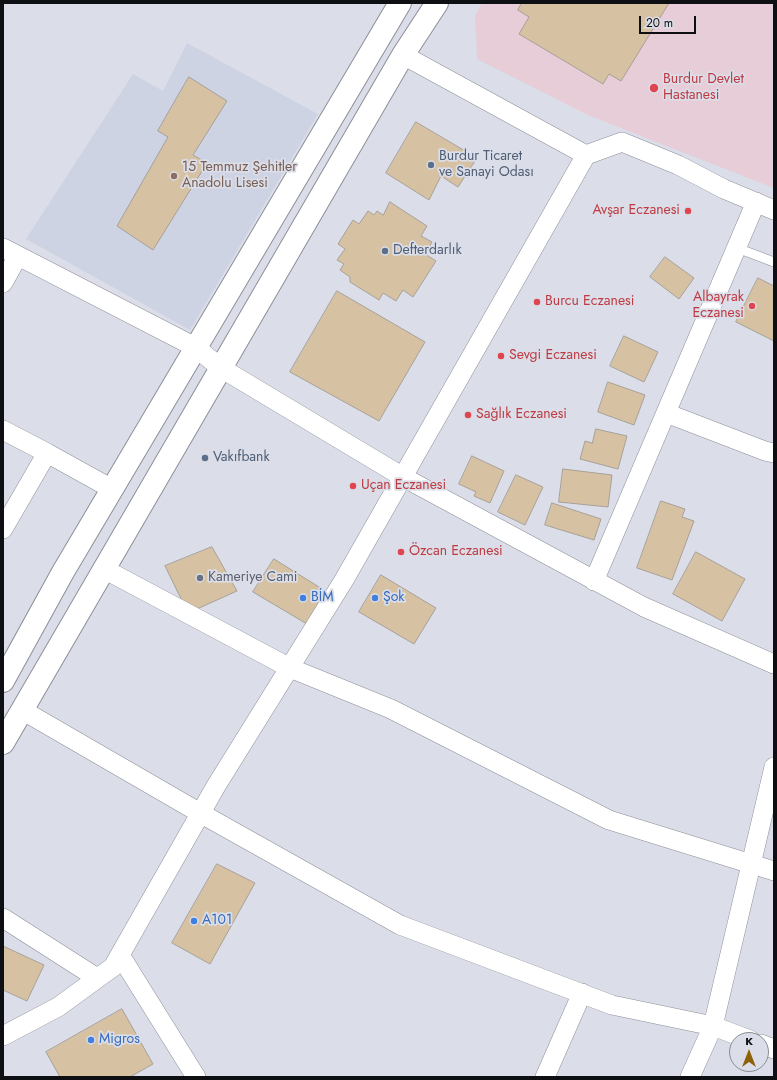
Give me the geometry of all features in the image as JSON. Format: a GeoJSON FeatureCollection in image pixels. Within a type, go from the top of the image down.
{"type":"FeatureCollection","features":[{"type":"Feature","properties":{"kind":"main road"},"geometry":{"type":"LineString","coordinates":[[3,682],[63,572],[112,488],[400,3]]}},
{"type":"Feature","properties":{"kind":"main road"},"geometry":{"type":"LineString","coordinates":[[3,742],[403,54],[437,3]]}},
{"type":"Feature","properties":{"kind":"street"},"geometry":{"type":"LineString","coordinates":[[403,54],[586,154]]}},
{"type":"Feature","properties":{"kind":"street"},"geometry":{"type":"LineString","coordinates":[[3,1036],[58,1007],[113,967],[200,813],[344,580],[586,154],[622,142],[678,165],[724,189],[774,210]]}},
{"type":"Feature","properties":{"kind":"street"},"geometry":{"type":"LineString","coordinates":[[594,581],[756,202]]}},
{"type":"Feature","properties":{"kind":"street"},"geometry":{"type":"LineString","coordinates":[[3,284],[11,252],[195,347],[220,368],[403,477],[594,581],[644,607],[774,664]]}},
{"type":"Feature","properties":{"kind":"street"},"geometry":{"type":"LineString","coordinates":[[666,413],[774,453]]}},
{"type":"Feature","properties":{"kind":"street"},"geometry":{"type":"LineString","coordinates":[[3,430],[112,488]]}},
{"type":"Feature","properties":{"kind":"street"},"geometry":{"type":"LineString","coordinates":[[3,529],[47,453]]}},
{"type":"Feature","properties":{"kind":"street"},"geometry":{"type":"LineString","coordinates":[[104,570],[290,668],[391,709],[609,820],[774,871]]}},
{"type":"Feature","properties":{"kind":"street"},"geometry":{"type":"LineString","coordinates":[[22,710],[200,813],[400,925],[612,1005],[713,1026],[729,1032]]}},
{"type":"Feature","properties":{"kind":"street"},"geometry":{"type":"LineString","coordinates":[[690,1077],[713,1026],[774,767]]}},
{"type":"Feature","properties":{"kind":"street"},"geometry":{"type":"LineString","coordinates":[[3,918],[97,978]]}},
{"type":"Feature","properties":{"kind":"street"},"geometry":{"type":"LineString","coordinates":[[120,954],[196,1077]]}},
{"type":"Feature","properties":{"kind":"street"},"geometry":{"type":"LineString","coordinates":[[545,1077],[582,993]]}},
{"type":"Feature","properties":{"kind":"lane"},"geometry":{"type":"LineString","coordinates":[[737,248],[774,262]]}},
{"type":"Feature","properties":{"kind":"shaded area","name":"Burdur Devlet Hastanesi"},"geometry":{"type":"Polygon","coordinates":[[[482,3],[774,3],[774,188],[590,116],[477,59],[475,16],[482,3]]]}},
{"type":"Feature","properties":{"kind":"shaded area","name":"15 Temmuz Şehitler Anadolu Lisesi"},"geometry":{"type":"Polygon","coordinates":[[[187,43],[318,114],[190,330],[26,239],[133,74],[163,91],[187,43]]]}},
{"type":"Feature","properties":{"kind":"building"},"geometry":{"type":"Polygon","coordinates":[[[522,3],[669,3],[621,81],[609,74],[603,84],[519,34],[529,17],[518,10],[522,3]]]}},
{"type":"Feature","properties":{"kind":"building"},"geometry":{"type":"Polygon","coordinates":[[[189,77],[227,101],[193,155],[207,163],[153,250],[117,226],[168,137],[158,131],[189,77]]]}},
{"type":"Feature","properties":{"kind":"building","name":"Burdur Ticaret ve Sanayi Odası"},"geometry":{"type":"Polygon","coordinates":[[[416,122],[477,158],[458,187],[441,176],[429,200],[386,173],[416,122]]]}},
{"type":"Feature","properties":{"kind":"building","name":"Defterdarlık"},"geometry":{"type":"Polygon","coordinates":[[[390,202],[427,226],[421,236],[432,242],[425,254],[436,261],[413,297],[403,290],[396,301],[383,293],[379,300],[350,282],[350,277],[340,270],[344,264],[337,260],[345,249],[338,244],[353,220],[359,224],[368,211],[374,215],[377,211],[383,215],[390,202]]]}},
{"type":"Feature","properties":{"kind":"building"},"geometry":{"type":"Polygon","coordinates":[[[665,257],[694,278],[679,299],[650,277],[665,257]]]}},
{"type":"Feature","properties":{"kind":"building"},"geometry":{"type":"Polygon","coordinates":[[[758,278],[774,286],[774,341],[736,322],[758,278]]]}},
{"type":"Feature","properties":{"kind":"building"},"geometry":{"type":"Polygon","coordinates":[[[337,291],[425,342],[379,421],[290,372],[337,291]]]}},
{"type":"Feature","properties":{"kind":"building"},"geometry":{"type":"Polygon","coordinates":[[[624,336],[658,352],[644,382],[610,366],[624,336]]]}},
{"type":"Feature","properties":{"kind":"building"},"geometry":{"type":"Polygon","coordinates":[[[608,382],[645,395],[634,425],[598,412],[608,382]]]}},
{"type":"Feature","properties":{"kind":"building"},"geometry":{"type":"Polygon","coordinates":[[[596,429],[627,436],[618,469],[580,459],[585,441],[592,443],[596,429]]]}},
{"type":"Feature","properties":{"kind":"building"},"geometry":{"type":"Polygon","coordinates":[[[472,456],[504,471],[490,503],[474,496],[476,492],[459,484],[472,456]]]}},
{"type":"Feature","properties":{"kind":"building"},"geometry":{"type":"Polygon","coordinates":[[[563,469],[612,475],[608,507],[559,502],[563,469]]]}},
{"type":"Feature","properties":{"kind":"building"},"geometry":{"type":"Polygon","coordinates":[[[516,475],[543,487],[525,525],[498,512],[516,475]]]}},
{"type":"Feature","properties":{"kind":"building"},"geometry":{"type":"Polygon","coordinates":[[[661,501],[685,509],[682,517],[694,521],[672,580],[637,568],[661,501]]]}},
{"type":"Feature","properties":{"kind":"building"},"geometry":{"type":"Polygon","coordinates":[[[552,503],[601,519],[594,540],[545,525],[552,503]]]}},
{"type":"Feature","properties":{"kind":"building","name":"Kameriye Cami"},"geometry":{"type":"Polygon","coordinates":[[[212,547],[237,591],[188,613],[165,566],[212,547]]]}},
{"type":"Feature","properties":{"kind":"building"},"geometry":{"type":"Polygon","coordinates":[[[696,552],[745,579],[722,621],[673,594],[696,552]]]}},
{"type":"Feature","properties":{"kind":"building"},"geometry":{"type":"Polygon","coordinates":[[[274,559],[327,592],[307,624],[253,592],[274,559]]]}},
{"type":"Feature","properties":{"kind":"building"},"geometry":{"type":"Polygon","coordinates":[[[381,575],[436,608],[414,644],[359,612],[381,575]]]}},
{"type":"Feature","properties":{"kind":"building"},"geometry":{"type":"Polygon","coordinates":[[[217,864],[255,883],[210,964],[172,943],[217,864]]]}},
{"type":"Feature","properties":{"kind":"building"},"geometry":{"type":"Polygon","coordinates":[[[3,946],[44,965],[27,1001],[3,990],[3,946]]]}},
{"type":"Feature","properties":{"kind":"building"},"geometry":{"type":"Polygon","coordinates":[[[122,1009],[153,1064],[130,1077],[60,1077],[46,1052],[122,1009]]]}},
{"type":"Feature","properties":{"kind":"place","name":"Burdur Devlet Hastanesi"},"geometry":{"type":"Point","coordinates":[654,88]}},
{"type":"Feature","properties":{"kind":"place","name":"Burdur Ticaret ve Sanayi Odası"},"geometry":{"type":"Point","coordinates":[431,165]}},
{"type":"Feature","properties":{"kind":"place","name":"15 Temmuz Şehitler Anadolu Lisesi"},"geometry":{"type":"Point","coordinates":[174,176]}},
{"type":"Feature","properties":{"kind":"place","name":"Avşar Eczanesi"},"geometry":{"type":"Point","coordinates":[688,211]}},
{"type":"Feature","properties":{"kind":"place","name":"Defterdarlık"},"geometry":{"type":"Point","coordinates":[385,251]}},
{"type":"Feature","properties":{"kind":"place","name":"Burcu Eczanesi"},"geometry":{"type":"Point","coordinates":[537,302]}},
{"type":"Feature","properties":{"kind":"place","name":"Albayrak Eczanesi"},"geometry":{"type":"Point","coordinates":[752,306]}},
{"type":"Feature","properties":{"kind":"place","name":"Sevgi Eczanesi"},"geometry":{"type":"Point","coordinates":[501,356]}},
{"type":"Feature","properties":{"kind":"place","name":"Sağlık Eczanesi"},"geometry":{"type":"Point","coordinates":[468,415]}},
{"type":"Feature","properties":{"kind":"place","name":"Vakıfbank"},"geometry":{"type":"Point","coordinates":[205,458]}},
{"type":"Feature","properties":{"kind":"place","name":"Uçan Eczanesi"},"geometry":{"type":"Point","coordinates":[353,486]}},
{"type":"Feature","properties":{"kind":"place","name":"Özcan Eczanesi"},"geometry":{"type":"Point","coordinates":[401,552]}},
{"type":"Feature","properties":{"kind":"place","name":"Kameriye Cami"},"geometry":{"type":"Point","coordinates":[200,578]}},
{"type":"Feature","properties":{"kind":"place","name":"BİM"},"geometry":{"type":"Point","coordinates":[303,598]}},
{"type":"Feature","properties":{"kind":"place","name":"Şok"},"geometry":{"type":"Point","coordinates":[375,598]}},
{"type":"Feature","properties":{"kind":"place","name":"A101"},"geometry":{"type":"Point","coordinates":[194,921]}},
{"type":"Feature","properties":{"kind":"place","name":"Migros"},"geometry":{"type":"Point","coordinates":[91,1040]}}]}
